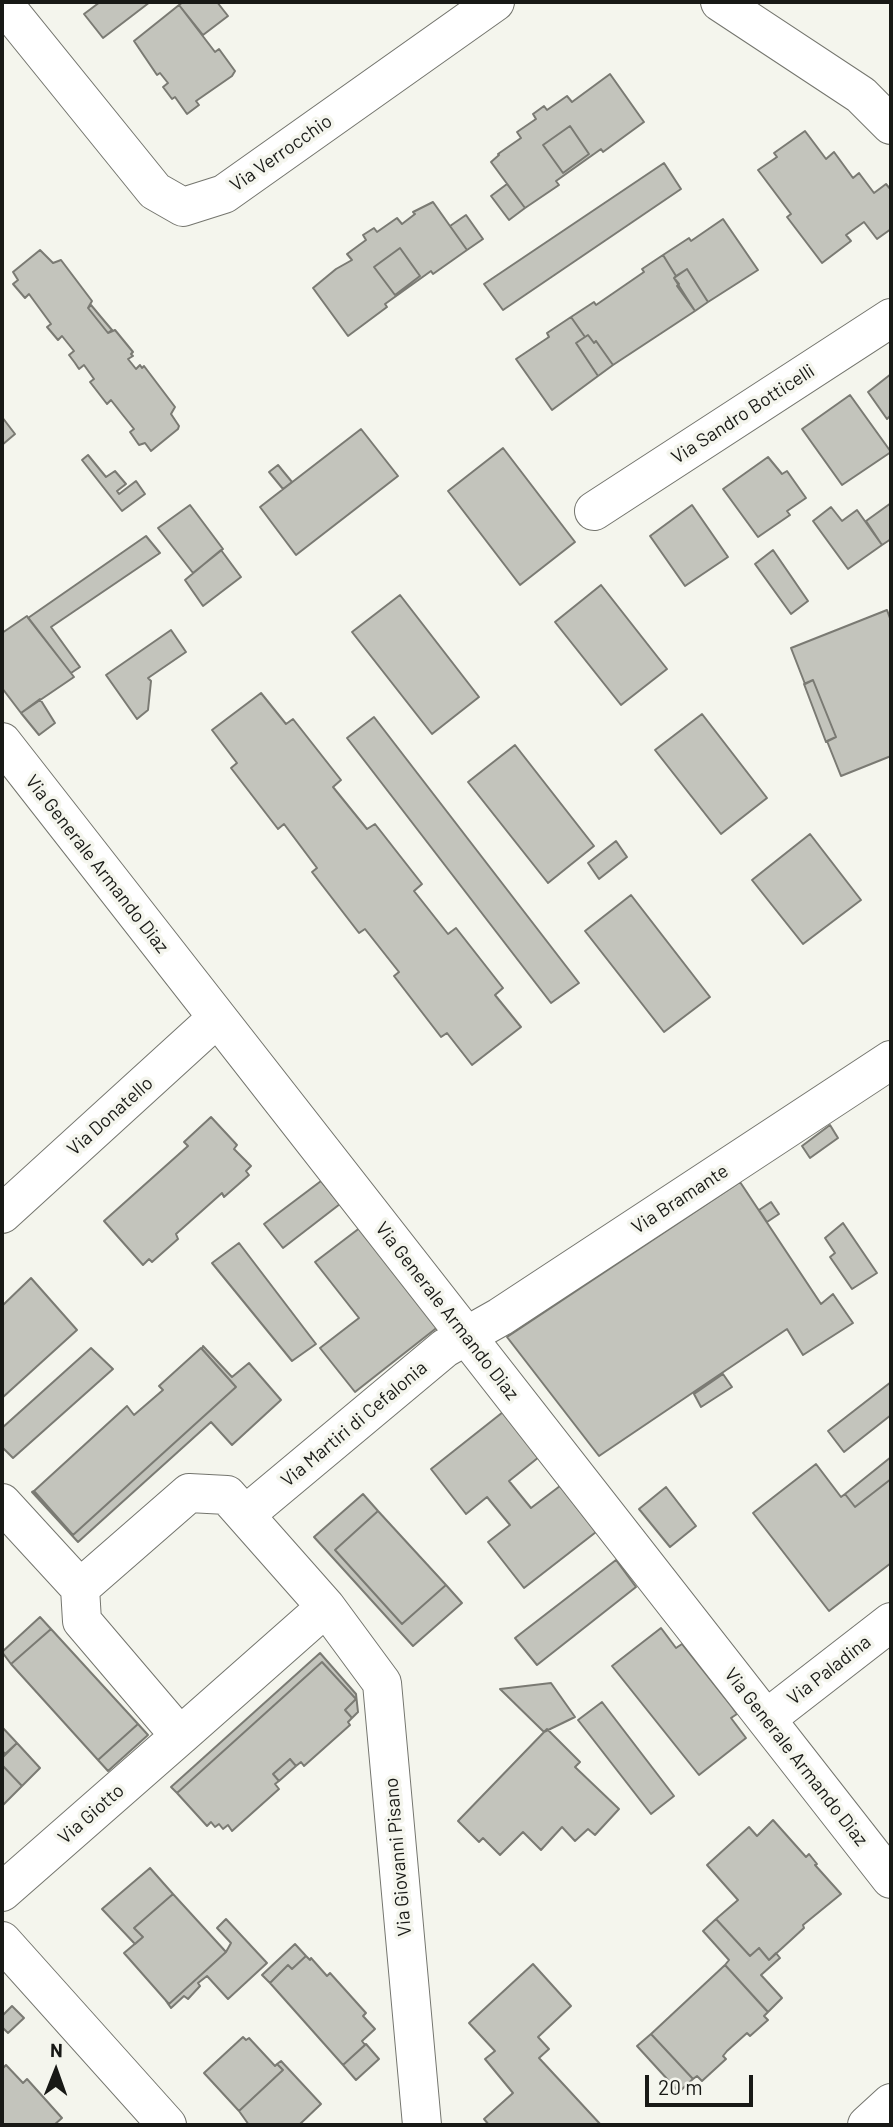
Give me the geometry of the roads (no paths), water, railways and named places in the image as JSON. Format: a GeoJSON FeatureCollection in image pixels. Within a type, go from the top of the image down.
{"type":"FeatureCollection","features":[{"type":"Feature","properties":{"kind":"street","name":"Via Verrocchio"},"geometry":{"type":"LineString","coordinates":[[2,2],[155,191],[183,206],[224,194],[495,2]]}},
{"type":"Feature","properties":{"kind":"street"},"geometry":{"type":"LineString","coordinates":[[720,2],[876,98],[891,125]]}},
{"type":"Feature","properties":{"kind":"street","name":"Via Sandro Botticelli"},"geometry":{"type":"LineString","coordinates":[[594,511],[891,318]]}},
{"type":"Feature","properties":{"kind":"street","name":"Via Generale Armando Diaz"},"geometry":{"type":"LineString","coordinates":[[2,742],[891,1879]]}},
{"type":"Feature","properties":{"kind":"street","name":"Via Donatello"},"geometry":{"type":"LineString","coordinates":[[2,1214],[217,1018]]}},
{"type":"Feature","properties":{"kind":"street","name":"Via Bramante"},"geometry":{"type":"LineString","coordinates":[[466,1336],[500,1317],[891,1060]]}},
{"type":"Feature","properties":{"kind":"street","name":"Via Martiri di Cefalonia"},"geometry":{"type":"LineString","coordinates":[[245,1515],[445,1348],[466,1336]]}},
{"type":"Feature","properties":{"kind":"street","name":"Via Giovanni Pisano"},"geometry":{"type":"LineString","coordinates":[[80,1588],[189,1493],[227,1495],[326,1607],[382,1684],[422,2125]]}},
{"type":"Feature","properties":{"kind":"street"},"geometry":{"type":"LineString","coordinates":[[2,1503],[80,1588],[82,1620],[180,1736]]}},
{"type":"Feature","properties":{"kind":"street","name":"Via Giotto"},"geometry":{"type":"LineString","coordinates":[[2,1892],[326,1607]]}},
{"type":"Feature","properties":{"kind":"street","name":"Via Paladina"},"geometry":{"type":"LineString","coordinates":[[766,1719],[891,1622]]}},
{"type":"Feature","properties":{"kind":"street"},"geometry":{"type":"LineString","coordinates":[[2,1941],[167,2125]]}},
{"type":"Feature","properties":{"kind":"street"},"geometry":{"type":"LineString","coordinates":[[867,2125],[891,2103]]}}]}
